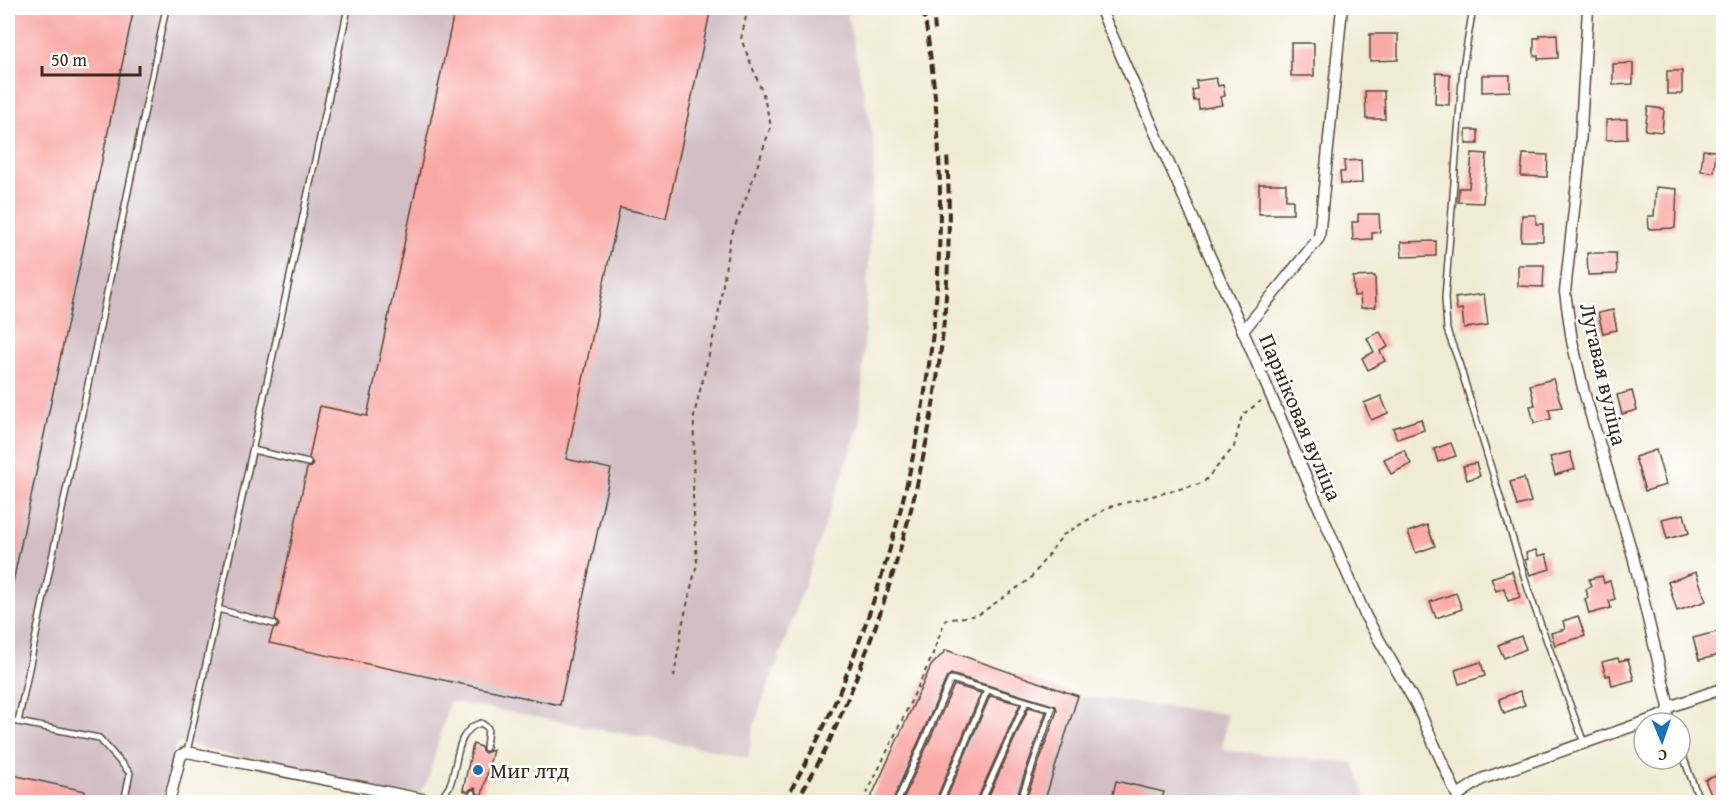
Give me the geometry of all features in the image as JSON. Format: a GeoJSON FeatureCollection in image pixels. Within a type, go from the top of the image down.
{"type":"FeatureCollection","features":[{"type":"Feature","properties":{"kind":"street"},"geometry":{"type":"LineString","coordinates":[[1100,8],[1243,331]]}},
{"type":"Feature","properties":{"kind":"street","name":"Парніковая вуліца"},"geometry":{"type":"LineString","coordinates":[[1342,8],[1319,238],[1243,331],[1366,617],[1416,704],[1457,800]]}},
{"type":"Feature","properties":{"kind":"street","name":"Лугавая вуліца"},"geometry":{"type":"LineString","coordinates":[[1588,8],[1579,164],[1564,292],[1584,393],[1633,556],[1668,711]]}},
{"type":"Feature","properties":{"kind":"street"},"geometry":{"type":"LineString","coordinates":[[1677,711],[1724,688]]}},
{"type":"Feature","properties":{"kind":"street"},"geometry":{"type":"LineString","coordinates":[[1457,800],[1482,779],[1632,727]]}},
{"type":"Feature","properties":{"kind":"street"},"geometry":{"type":"LineString","coordinates":[[169,802],[181,755],[187,752],[437,802]]}},
{"type":"Feature","properties":{"kind":"lane"},"geometry":{"type":"LineString","coordinates":[[18,722],[166,8]]}},
{"type":"Feature","properties":{"kind":"lane"},"geometry":{"type":"LineString","coordinates":[[187,752],[348,8]]}},
{"type":"Feature","properties":{"kind":"lane"},"geometry":{"type":"LineString","coordinates":[[1473,8],[1462,67],[1455,143],[1445,298],[1448,330],[1529,592],[1584,743]]}},
{"type":"Feature","properties":{"kind":"lane"},"geometry":{"type":"LineString","coordinates":[[252,450],[308,463]]}},
{"type":"Feature","properties":{"kind":"lane"},"geometry":{"type":"LineString","coordinates":[[218,609],[274,624]]}},
{"type":"Feature","properties":{"kind":"lane"},"geometry":{"type":"LineString","coordinates":[[897,802],[951,679],[1052,709],[1020,802]]}},
{"type":"Feature","properties":{"kind":"lane"},"geometry":{"type":"LineString","coordinates":[[940,802],[987,691]]}},
{"type":"Feature","properties":{"kind":"lane"},"geometry":{"type":"LineString","coordinates":[[981,802],[1026,702]]}},
{"type":"Feature","properties":{"kind":"lane"},"geometry":{"type":"LineString","coordinates":[[8,720],[99,738],[130,773],[124,802]]}},
{"type":"Feature","properties":{"kind":"lane"},"geometry":{"type":"LineString","coordinates":[[437,802],[450,784],[458,750],[464,735],[472,725],[481,723],[488,728],[489,738],[486,748]]}},
{"type":"Feature","properties":{"kind":"lane"},"geometry":{"type":"LineString","coordinates":[[1689,771],[1700,802]]}},
{"type":"Feature","properties":{"kind":"lane"},"geometry":{"type":"LineString","coordinates":[[471,802],[473,793]]}},
{"type":"Feature","properties":{"kind":"path"},"geometry":{"type":"LineString","coordinates":[[674,677],[682,626],[698,563],[693,497],[694,415],[717,322],[730,238],[771,126],[763,94],[741,39],[748,8]]}},
{"type":"Feature","properties":{"kind":"path"},"geometry":{"type":"LineString","coordinates":[[863,802],[931,659],[945,620],[978,615],[1030,579],[1063,535],[1108,507],[1203,483],[1234,447],[1242,415],[1270,394]]}},
{"type":"Feature","properties":{"kind":"shaded area"},"geometry":{"type":"Polygon","coordinates":[[[8,8],[846,8],[875,148],[860,423],[754,725],[748,757],[449,701],[428,780],[414,802],[396,802],[181,742],[175,746],[163,802],[8,802],[8,8]]]}},
{"type":"Feature","properties":{"kind":"shaded area"},"geometry":{"type":"Polygon","coordinates":[[[946,650],[1078,696],[1227,714],[1222,750],[1354,763],[1367,802],[869,802],[931,666],[946,650]]]}},
{"type":"Feature","properties":{"kind":"building"},"geometry":{"type":"Polygon","coordinates":[[[8,8],[134,8],[12,587],[8,586],[8,8]]]}},
{"type":"Feature","properties":{"kind":"building"},"geometry":{"type":"Polygon","coordinates":[[[455,8],[711,8],[666,218],[620,208],[566,459],[611,469],[560,705],[269,643],[273,629],[279,625],[275,619],[307,468],[313,464],[309,458],[320,406],[367,416],[455,8]]]}},
{"type":"Feature","properties":{"kind":"building"},"geometry":{"type":"Polygon","coordinates":[[[1370,34],[1398,34],[1398,60],[1370,61],[1370,34]]]}},
{"type":"Feature","properties":{"kind":"building"},"geometry":{"type":"Polygon","coordinates":[[[1557,34],[1558,58],[1538,59],[1538,56],[1534,56],[1534,38],[1540,38],[1540,35],[1557,34]]]}},
{"type":"Feature","properties":{"kind":"building"},"geometry":{"type":"Polygon","coordinates":[[[1291,43],[1314,43],[1314,76],[1291,76],[1291,43]]]}},
{"type":"Feature","properties":{"kind":"building"},"geometry":{"type":"Polygon","coordinates":[[[1633,63],[1633,84],[1613,85],[1613,64],[1633,63]]]}},
{"type":"Feature","properties":{"kind":"building"},"geometry":{"type":"Polygon","coordinates":[[[1667,71],[1682,71],[1682,94],[1667,94],[1667,71]]]}},
{"type":"Feature","properties":{"kind":"building"},"geometry":{"type":"Polygon","coordinates":[[[1436,73],[1450,74],[1449,105],[1435,104],[1436,73]]]}},
{"type":"Feature","properties":{"kind":"building"},"geometry":{"type":"Polygon","coordinates":[[[1482,75],[1510,75],[1510,91],[1482,92],[1482,75]]]}},
{"type":"Feature","properties":{"kind":"building"},"geometry":{"type":"Polygon","coordinates":[[[1216,78],[1218,86],[1223,85],[1225,96],[1220,97],[1222,105],[1199,109],[1198,100],[1194,101],[1192,90],[1197,89],[1196,81],[1216,78]]]}},
{"type":"Feature","properties":{"kind":"building"},"geometry":{"type":"Polygon","coordinates":[[[1365,91],[1384,91],[1385,119],[1366,119],[1365,91]]]}},
{"type":"Feature","properties":{"kind":"building"},"geometry":{"type":"Polygon","coordinates":[[[1648,107],[1664,109],[1662,132],[1645,130],[1648,107]]]}},
{"type":"Feature","properties":{"kind":"building"},"geometry":{"type":"Polygon","coordinates":[[[1627,119],[1627,139],[1606,140],[1606,120],[1627,119]]]}},
{"type":"Feature","properties":{"kind":"building"},"geometry":{"type":"Polygon","coordinates":[[[1466,130],[1478,130],[1478,144],[1466,144],[1466,130]]]}},
{"type":"Feature","properties":{"kind":"building"},"geometry":{"type":"Polygon","coordinates":[[[1703,150],[1716,151],[1714,172],[1701,171],[1703,150]]]}},
{"type":"Feature","properties":{"kind":"building"},"geometry":{"type":"Polygon","coordinates":[[[1472,153],[1487,154],[1483,203],[1458,202],[1459,188],[1469,188],[1472,153]]]}},
{"type":"Feature","properties":{"kind":"building"},"geometry":{"type":"Polygon","coordinates":[[[1523,154],[1548,155],[1547,177],[1521,176],[1523,154]]]}},
{"type":"Feature","properties":{"kind":"building"},"geometry":{"type":"Polygon","coordinates":[[[1361,160],[1362,183],[1341,184],[1340,172],[1345,172],[1344,161],[1361,160]]]}},
{"type":"Feature","properties":{"kind":"building"},"geometry":{"type":"Polygon","coordinates":[[[1259,184],[1286,184],[1286,200],[1293,200],[1293,214],[1259,214],[1259,184]]]}},
{"type":"Feature","properties":{"kind":"building"},"geometry":{"type":"Polygon","coordinates":[[[1656,187],[1677,189],[1675,228],[1649,229],[1648,216],[1654,216],[1656,187]]]}},
{"type":"Feature","properties":{"kind":"building"},"geometry":{"type":"Polygon","coordinates":[[[1358,214],[1379,214],[1380,232],[1372,233],[1372,239],[1353,240],[1352,222],[1358,222],[1358,214]]]}},
{"type":"Feature","properties":{"kind":"building"},"geometry":{"type":"Polygon","coordinates":[[[1522,215],[1536,215],[1536,224],[1543,224],[1543,241],[1521,241],[1522,215]]]}},
{"type":"Feature","properties":{"kind":"building"},"geometry":{"type":"Polygon","coordinates":[[[1436,241],[1436,256],[1402,257],[1401,242],[1436,241]]]}},
{"type":"Feature","properties":{"kind":"building"},"geometry":{"type":"Polygon","coordinates":[[[1587,253],[1616,253],[1617,274],[1588,275],[1587,253]]]}},
{"type":"Feature","properties":{"kind":"building"},"geometry":{"type":"Polygon","coordinates":[[[1518,265],[1544,265],[1543,287],[1518,286],[1518,265]]]}},
{"type":"Feature","properties":{"kind":"building"},"geometry":{"type":"Polygon","coordinates":[[[1375,276],[1376,307],[1361,308],[1360,295],[1354,296],[1353,277],[1375,276]]]}},
{"type":"Feature","properties":{"kind":"building"},"geometry":{"type":"Polygon","coordinates":[[[1484,294],[1488,325],[1464,328],[1462,309],[1457,310],[1455,298],[1484,294]]]}},
{"type":"Feature","properties":{"kind":"building"},"geometry":{"type":"Polygon","coordinates":[[[1613,310],[1617,330],[1603,333],[1598,313],[1613,310]]]}},
{"type":"Feature","properties":{"kind":"building"},"geometry":{"type":"Polygon","coordinates":[[[1380,332],[1388,347],[1380,351],[1385,361],[1368,370],[1362,358],[1374,352],[1367,338],[1380,332]]]}},
{"type":"Feature","properties":{"kind":"building"},"geometry":{"type":"Polygon","coordinates":[[[1553,379],[1562,407],[1549,409],[1551,419],[1534,423],[1530,406],[1535,405],[1530,385],[1553,379]]]}},
{"type":"Feature","properties":{"kind":"building"},"geometry":{"type":"Polygon","coordinates":[[[1632,391],[1637,410],[1622,414],[1617,395],[1632,391]]]}},
{"type":"Feature","properties":{"kind":"building"},"geometry":{"type":"Polygon","coordinates":[[[1381,396],[1388,413],[1371,420],[1364,403],[1381,396]]]}},
{"type":"Feature","properties":{"kind":"building"},"geometry":{"type":"Polygon","coordinates":[[[1421,419],[1424,430],[1397,439],[1393,428],[1421,419]]]}},
{"type":"Feature","properties":{"kind":"building"},"geometry":{"type":"Polygon","coordinates":[[[1451,443],[1456,456],[1438,462],[1434,449],[1451,443]]]}},
{"type":"Feature","properties":{"kind":"building"},"geometry":{"type":"Polygon","coordinates":[[[1404,450],[1411,464],[1391,474],[1384,459],[1404,450]]]}},
{"type":"Feature","properties":{"kind":"building"},"geometry":{"type":"Polygon","coordinates":[[[1656,450],[1666,485],[1645,491],[1635,457],[1656,450]]]}},
{"type":"Feature","properties":{"kind":"building"},"geometry":{"type":"Polygon","coordinates":[[[1570,452],[1575,469],[1555,475],[1550,457],[1570,452]]]}},
{"type":"Feature","properties":{"kind":"building"},"geometry":{"type":"Polygon","coordinates":[[[1476,463],[1480,476],[1467,480],[1463,466],[1476,463]]]}},
{"type":"Feature","properties":{"kind":"building"},"geometry":{"type":"Polygon","coordinates":[[[1524,478],[1531,502],[1517,506],[1510,482],[1524,478]]]}},
{"type":"Feature","properties":{"kind":"building"},"geometry":{"type":"Polygon","coordinates":[[[1684,514],[1689,533],[1667,539],[1662,519],[1684,514]]]}},
{"type":"Feature","properties":{"kind":"building"},"geometry":{"type":"Polygon","coordinates":[[[1427,525],[1435,546],[1416,553],[1408,532],[1427,525]]]}},
{"type":"Feature","properties":{"kind":"building"},"geometry":{"type":"Polygon","coordinates":[[[1536,550],[1538,556],[1546,554],[1550,569],[1530,575],[1525,560],[1528,559],[1526,553],[1536,550]]]}},
{"type":"Feature","properties":{"kind":"building"},"geometry":{"type":"Polygon","coordinates":[[[1512,571],[1520,597],[1508,601],[1504,588],[1496,591],[1491,578],[1512,571]]]}},
{"type":"Feature","properties":{"kind":"building"},"geometry":{"type":"Polygon","coordinates":[[[1696,572],[1706,601],[1677,611],[1668,582],[1696,572]]]}},
{"type":"Feature","properties":{"kind":"building"},"geometry":{"type":"Polygon","coordinates":[[[1602,576],[1604,583],[1610,581],[1615,599],[1609,601],[1611,608],[1589,614],[1585,599],[1588,598],[1586,589],[1591,587],[1589,579],[1602,576]]]}},
{"type":"Feature","properties":{"kind":"building"},"geometry":{"type":"Polygon","coordinates":[[[1456,593],[1462,609],[1436,618],[1430,602],[1456,593]]]}},
{"type":"Feature","properties":{"kind":"building"},"geometry":{"type":"Polygon","coordinates":[[[1578,616],[1585,636],[1555,645],[1551,633],[1565,629],[1563,621],[1578,616]]]}},
{"type":"Feature","properties":{"kind":"building"},"geometry":{"type":"Polygon","coordinates":[[[1720,631],[1724,654],[1699,660],[1693,638],[1720,631]]]}},
{"type":"Feature","properties":{"kind":"building"},"geometry":{"type":"Polygon","coordinates":[[[1521,636],[1526,649],[1504,658],[1498,645],[1521,636]]]}},
{"type":"Feature","properties":{"kind":"building"},"geometry":{"type":"Polygon","coordinates":[[[946,650],[1078,696],[1044,802],[1025,802],[1057,711],[1056,706],[951,674],[947,677],[892,802],[869,802],[931,666],[946,650]]]}},
{"type":"Feature","properties":{"kind":"building"},"geometry":{"type":"Polygon","coordinates":[[[1618,658],[1619,661],[1628,659],[1634,680],[1612,686],[1610,675],[1606,676],[1602,662],[1618,658]]]}},
{"type":"Feature","properties":{"kind":"building"},"geometry":{"type":"Polygon","coordinates":[[[1481,662],[1485,676],[1459,684],[1455,670],[1481,662]]]}},
{"type":"Feature","properties":{"kind":"building"},"geometry":{"type":"Polygon","coordinates":[[[954,685],[981,693],[935,802],[902,802],[954,685]]]}},
{"type":"Feature","properties":{"kind":"building"},"geometry":{"type":"Polygon","coordinates":[[[1520,691],[1525,705],[1504,713],[1499,699],[1520,691]]]}},
{"type":"Feature","properties":{"kind":"building"},"geometry":{"type":"Polygon","coordinates":[[[990,696],[1020,704],[976,802],[945,802],[990,696]]]}},
{"type":"Feature","properties":{"kind":"building"},"geometry":{"type":"Polygon","coordinates":[[[1029,707],[1046,712],[1015,802],[986,802],[1029,707]]]}},
{"type":"Feature","properties":{"kind":"building","name":"Миг лтд"},"geometry":{"type":"Polygon","coordinates":[[[473,744],[481,747],[485,753],[493,750],[482,795],[478,794],[475,788],[468,792],[463,790],[473,744]]]}},
{"type":"Feature","properties":{"kind":"building"},"geometry":{"type":"Polygon","coordinates":[[[1724,773],[1724,799],[1714,802],[1705,780],[1724,773]]]}},
{"type":"Feature","properties":{"kind":"building"},"geometry":{"type":"Polygon","coordinates":[[[8,774],[85,791],[83,802],[8,802],[8,774]]]}},
{"type":"Feature","properties":{"kind":"building"},"geometry":{"type":"Polygon","coordinates":[[[1116,781],[1164,792],[1161,802],[1111,802],[1116,781]]]}},
{"type":"Feature","properties":{"kind":"railway"},"geometry":{"type":"LineString","coordinates":[[784,802],[833,707],[870,611],[896,527],[916,442],[930,356],[938,269],[940,182],[935,95],[923,8]]}},
{"type":"Feature","properties":{"kind":"railway"},"geometry":{"type":"LineString","coordinates":[[933,8],[935,31]]}},
{"type":"Feature","properties":{"kind":"railway"},"geometry":{"type":"LineString","coordinates":[[796,802],[829,742],[858,672],[884,601],[906,528],[924,455],[937,380],[945,305],[949,230],[947,154]]}},
{"type":"Feature","properties":{"kind":"place","name":"Миг лтд"},"geometry":{"type":"Point","coordinates":[478,770]}}]}
